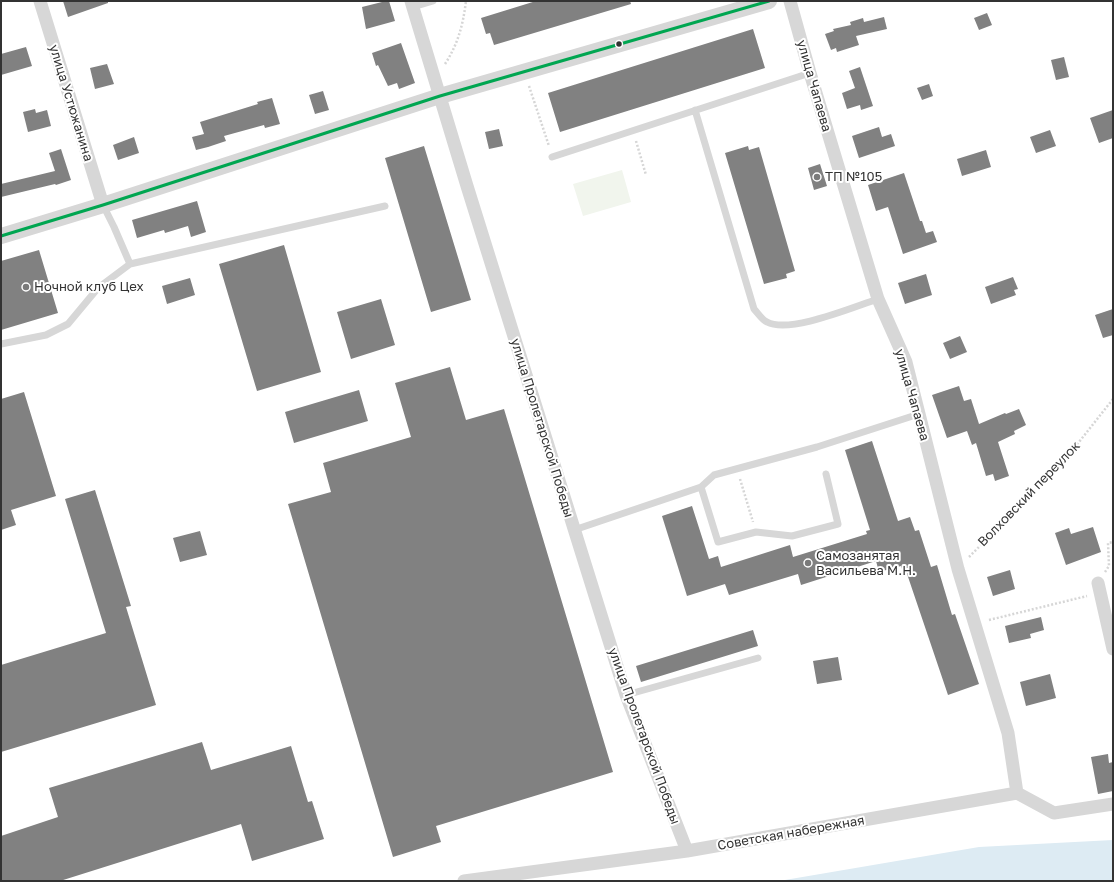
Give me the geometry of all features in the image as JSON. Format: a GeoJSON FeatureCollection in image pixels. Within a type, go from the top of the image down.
{"type":"FeatureCollection","features":[{"type":"Feature","properties":{"kind":"street","name":"улица Устюжанина"},"geometry":{"type":"LineString","coordinates":[[40,1],[103,205]]}},
{"type":"Feature","properties":{"kind":"street"},"geometry":{"type":"LineString","coordinates":[[1,236],[103,205],[440,96],[525,72],[741,5],[769,1]]}},
{"type":"Feature","properties":{"kind":"street","name":"улица Чапаева"},"geometry":{"type":"LineString","coordinates":[[790,1],[810,73],[878,299],[906,362],[958,569],[1008,733],[1017,793]]}},
{"type":"Feature","properties":{"kind":"street","name":"улица Пролетарской Победы"},"geometry":{"type":"LineString","coordinates":[[412,4],[626,695],[687,851]]}},
{"type":"Feature","properties":{"kind":"street"},"geometry":{"type":"LineString","coordinates":[[1099,588],[1113,650]]}},
{"type":"Feature","properties":{"kind":"street"},"geometry":{"type":"LineString","coordinates":[[1017,793],[1054,813],[1113,804]]}},
{"type":"Feature","properties":{"kind":"street","name":"Советская набережная"},"geometry":{"type":"LineString","coordinates":[[464,881],[687,851],[1017,793]]}},
{"type":"Feature","properties":{"kind":"lane"},"geometry":{"type":"LineString","coordinates":[[412,4],[433,1]]}},
{"type":"Feature","properties":{"kind":"lane"},"geometry":{"type":"LineString","coordinates":[[552,157],[810,73]]}},
{"type":"Feature","properties":{"kind":"lane"},"geometry":{"type":"LineString","coordinates":[[695,110],[754,309],[766,322],[782,325],[808,322],[878,299]]}},
{"type":"Feature","properties":{"kind":"lane"},"geometry":{"type":"LineString","coordinates":[[103,205],[130,264]]}},
{"type":"Feature","properties":{"kind":"lane"},"geometry":{"type":"LineString","coordinates":[[1,344],[46,335],[68,324],[98,288],[130,264],[385,206]]}},
{"type":"Feature","properties":{"kind":"lane"},"geometry":{"type":"LineString","coordinates":[[574,530],[701,487],[714,475],[817,446],[919,414]]}},
{"type":"Feature","properties":{"kind":"lane"},"geometry":{"type":"LineString","coordinates":[[701,487],[718,542],[756,532],[792,536],[838,524],[826,474]]}},
{"type":"Feature","properties":{"kind":"lane"},"geometry":{"type":"LineString","coordinates":[[626,695],[758,658]]}},
{"type":"Feature","properties":{"kind":"path"},"geometry":{"type":"LineString","coordinates":[[435,81],[452,53],[464,22],[466,1]]}},
{"type":"Feature","properties":{"kind":"path"},"geometry":{"type":"LineString","coordinates":[[525,72],[552,157]]}},
{"type":"Feature","properties":{"kind":"path"},"geometry":{"type":"LineString","coordinates":[[633,131],[646,175]]}},
{"type":"Feature","properties":{"kind":"path","name":"Волховский переулок"},"geometry":{"type":"LineString","coordinates":[[958,569],[1064,461],[1113,399]]}},
{"type":"Feature","properties":{"kind":"path"},"geometry":{"type":"LineString","coordinates":[[737,469],[756,532]]}},
{"type":"Feature","properties":{"kind":"path"},"geometry":{"type":"LineString","coordinates":[[974,623],[1099,588],[1109,566],[1108,543],[1113,542]]}},
{"type":"Feature","properties":{"kind":"shaded area"},"geometry":{"type":"Polygon","coordinates":[[[622,170],[631,202],[583,216],[573,184],[622,170]]]}},
{"type":"Feature","properties":{"kind":"shaded area"},"geometry":{"type":"Polygon","coordinates":[[[1113,840],[1113,881],[779,881],[979,847],[1113,840]]]}},
{"type":"Feature","properties":{"kind":"building"},"geometry":{"type":"Polygon","coordinates":[[[63,1],[108,1],[108,3],[68,17],[63,1]]]}},
{"type":"Feature","properties":{"kind":"building"},"geometry":{"type":"Polygon","coordinates":[[[389,1],[395,21],[366,29],[362,7],[389,1]]]}},
{"type":"Feature","properties":{"kind":"building"},"geometry":{"type":"Polygon","coordinates":[[[536,1],[630,1],[631,4],[494,45],[490,33],[486,34],[481,18],[536,1]]]}},
{"type":"Feature","properties":{"kind":"building"},"geometry":{"type":"Polygon","coordinates":[[[987,13],[992,25],[979,30],[974,18],[987,13]]]}},
{"type":"Feature","properties":{"kind":"building"},"geometry":{"type":"Polygon","coordinates":[[[884,17],[887,29],[856,36],[859,45],[837,52],[836,48],[831,50],[825,34],[834,31],[833,29],[851,25],[850,22],[863,18],[864,22],[884,17]]]}},
{"type":"Feature","properties":{"kind":"building"},"geometry":{"type":"Polygon","coordinates":[[[753,29],[765,68],[560,132],[548,93],[753,29]]]}},
{"type":"Feature","properties":{"kind":"building"},"geometry":{"type":"Polygon","coordinates":[[[401,43],[415,83],[399,89],[397,83],[388,86],[378,65],[376,66],[372,53],[401,43]]]}},
{"type":"Feature","properties":{"kind":"building"},"geometry":{"type":"Polygon","coordinates":[[[26,47],[32,66],[1,75],[1,54],[26,47]]]}},
{"type":"Feature","properties":{"kind":"building"},"geometry":{"type":"Polygon","coordinates":[[[1064,57],[1069,77],[1056,80],[1051,60],[1064,57]]]}},
{"type":"Feature","properties":{"kind":"building"},"geometry":{"type":"Polygon","coordinates":[[[107,64],[114,84],[95,89],[90,68],[107,64]]]}},
{"type":"Feature","properties":{"kind":"building"},"geometry":{"type":"Polygon","coordinates":[[[860,67],[873,106],[861,110],[860,105],[847,109],[842,93],[855,88],[849,71],[860,67]]]}},
{"type":"Feature","properties":{"kind":"building"},"geometry":{"type":"Polygon","coordinates":[[[929,84],[933,96],[922,100],[917,88],[929,84]]]}},
{"type":"Feature","properties":{"kind":"building"},"geometry":{"type":"Polygon","coordinates":[[[323,91],[329,110],[315,114],[309,95],[323,91]]]}},
{"type":"Feature","properties":{"kind":"building"},"geometry":{"type":"Polygon","coordinates":[[[272,98],[280,124],[265,128],[264,125],[224,136],[226,141],[196,150],[192,137],[204,134],[200,122],[258,104],[257,102],[272,98]]]}},
{"type":"Feature","properties":{"kind":"building"},"geometry":{"type":"Polygon","coordinates":[[[35,109],[36,113],[47,110],[51,126],[28,132],[23,112],[35,109]]]}},
{"type":"Feature","properties":{"kind":"building"},"geometry":{"type":"Polygon","coordinates":[[[1113,110],[1113,138],[1099,143],[1090,118],[1113,110]]]}},
{"type":"Feature","properties":{"kind":"building"},"geometry":{"type":"Polygon","coordinates":[[[879,127],[882,137],[891,134],[895,146],[859,158],[852,136],[879,127]]]}},
{"type":"Feature","properties":{"kind":"building"},"geometry":{"type":"Polygon","coordinates":[[[499,129],[503,146],[489,149],[485,132],[499,129]]]}},
{"type":"Feature","properties":{"kind":"building"},"geometry":{"type":"Polygon","coordinates":[[[1050,130],[1056,146],[1036,153],[1030,137],[1050,130]]]}},
{"type":"Feature","properties":{"kind":"building"},"geometry":{"type":"Polygon","coordinates":[[[134,137],[139,153],[118,160],[113,145],[134,137]]]}},
{"type":"Feature","properties":{"kind":"building"},"geometry":{"type":"Polygon","coordinates":[[[424,146],[471,300],[431,312],[385,158],[424,146]]]}},
{"type":"Feature","properties":{"kind":"building"},"geometry":{"type":"Polygon","coordinates":[[[748,146],[749,150],[759,147],[795,271],[786,274],[787,278],[764,284],[725,153],[748,146]]]}},
{"type":"Feature","properties":{"kind":"building"},"geometry":{"type":"Polygon","coordinates":[[[61,149],[71,180],[56,185],[1,197],[1,184],[55,171],[49,153],[61,149]]]}},
{"type":"Feature","properties":{"kind":"building"},"geometry":{"type":"Polygon","coordinates":[[[986,150],[991,167],[962,176],[957,159],[986,150]]]}},
{"type":"Feature","properties":{"kind":"building","name":"ТП №105"},"geometry":{"type":"Polygon","coordinates":[[[820,164],[827,186],[814,190],[808,168],[820,164]]]}},
{"type":"Feature","properties":{"kind":"building"},"geometry":{"type":"Polygon","coordinates":[[[904,173],[920,221],[922,221],[926,233],[933,231],[937,242],[903,254],[888,207],[876,211],[868,185],[904,173]]]}},
{"type":"Feature","properties":{"kind":"building"},"geometry":{"type":"Polygon","coordinates":[[[197,201],[206,232],[191,237],[188,226],[165,233],[164,230],[137,238],[132,220],[197,201]]]}},
{"type":"Feature","properties":{"kind":"building"},"geometry":{"type":"Polygon","coordinates":[[[284,245],[321,372],[257,391],[219,264],[284,245]]]}},
{"type":"Feature","properties":{"kind":"building","name":"Ночной клуб Цех"},"geometry":{"type":"Polygon","coordinates":[[[39,250],[58,313],[1,330],[1,261],[39,250]]]}},
{"type":"Feature","properties":{"kind":"building"},"geometry":{"type":"Polygon","coordinates":[[[926,274],[932,295],[905,304],[898,283],[926,274]]]}},
{"type":"Feature","properties":{"kind":"building"},"geometry":{"type":"Polygon","coordinates":[[[1013,277],[1018,289],[1014,290],[1016,295],[991,304],[985,287],[1013,277]]]}},
{"type":"Feature","properties":{"kind":"building"},"geometry":{"type":"Polygon","coordinates":[[[190,278],[195,295],[167,304],[162,286],[190,278]]]}},
{"type":"Feature","properties":{"kind":"building"},"geometry":{"type":"Polygon","coordinates":[[[381,299],[395,345],[351,359],[337,312],[381,299]]]}},
{"type":"Feature","properties":{"kind":"building"},"geometry":{"type":"Polygon","coordinates":[[[1113,309],[1113,335],[1103,338],[1095,315],[1113,309]]]}},
{"type":"Feature","properties":{"kind":"building"},"geometry":{"type":"Polygon","coordinates":[[[960,336],[967,352],[950,359],[943,343],[960,336]]]}},
{"type":"Feature","properties":{"kind":"building"},"geometry":{"type":"Polygon","coordinates":[[[450,367],[466,420],[504,409],[613,772],[436,826],[441,842],[393,857],[288,504],[331,492],[323,463],[411,437],[395,383],[450,367]]]}},
{"type":"Feature","properties":{"kind":"building"},"geometry":{"type":"Polygon","coordinates":[[[959,386],[964,401],[971,399],[979,424],[1019,409],[1026,425],[1014,431],[1015,434],[998,442],[1009,476],[995,481],[993,474],[986,476],[976,443],[972,445],[967,431],[947,438],[932,395],[959,386]]]}},
{"type":"Feature","properties":{"kind":"building"},"geometry":{"type":"Polygon","coordinates":[[[359,390],[368,421],[294,443],[285,412],[359,390]]]}},
{"type":"Feature","properties":{"kind":"building"},"geometry":{"type":"Polygon","coordinates":[[[24,392],[56,496],[11,510],[16,525],[1,530],[1,399],[24,392]]]}},
{"type":"Feature","properties":{"kind":"building"},"geometry":{"type":"Polygon","coordinates":[[[872,441],[898,521],[910,517],[915,531],[919,530],[931,567],[937,565],[952,615],[955,614],[979,684],[948,695],[905,568],[902,569],[901,566],[879,572],[876,561],[801,585],[798,574],[729,595],[725,584],[687,596],[662,516],[692,506],[709,559],[718,556],[721,567],[790,545],[793,557],[867,534],[866,531],[870,530],[845,450],[872,441]]]}},
{"type":"Feature","properties":{"kind":"building"},"geometry":{"type":"Polygon","coordinates":[[[95,490],[131,606],[126,607],[156,705],[1,752],[1,665],[106,633],[65,499],[95,490]]]}},
{"type":"Feature","properties":{"kind":"building"},"geometry":{"type":"Polygon","coordinates":[[[1093,527],[1101,552],[1066,565],[1055,533],[1069,528],[1071,534],[1093,527]]]}},
{"type":"Feature","properties":{"kind":"building"},"geometry":{"type":"Polygon","coordinates":[[[200,531],[207,555],[180,562],[173,538],[200,531]]]}},
{"type":"Feature","properties":{"kind":"building"},"geometry":{"type":"Polygon","coordinates":[[[1010,570],[1015,589],[993,596],[987,577],[1010,570]]]}},
{"type":"Feature","properties":{"kind":"building"},"geometry":{"type":"Polygon","coordinates":[[[1041,617],[1044,630],[1030,634],[1031,638],[1009,643],[1005,626],[1041,617]]]}},
{"type":"Feature","properties":{"kind":"building"},"geometry":{"type":"Polygon","coordinates":[[[753,630],[758,646],[641,682],[636,666],[753,630]]]}},
{"type":"Feature","properties":{"kind":"building"},"geometry":{"type":"Polygon","coordinates":[[[838,657],[842,680],[817,684],[813,661],[838,657]]]}},
{"type":"Feature","properties":{"kind":"building"},"geometry":{"type":"Polygon","coordinates":[[[1050,674],[1056,698],[1026,706],[1020,682],[1050,674]]]}},
{"type":"Feature","properties":{"kind":"building"},"geometry":{"type":"Polygon","coordinates":[[[202,742],[211,770],[291,746],[308,802],[312,801],[324,839],[252,861],[241,824],[60,881],[1,881],[1,836],[58,817],[49,788],[202,742]]]}},
{"type":"Feature","properties":{"kind":"building"},"geometry":{"type":"Polygon","coordinates":[[[1108,754],[1109,763],[1113,762],[1113,791],[1098,794],[1091,757],[1108,754]]]}},
{"type":"Feature","properties":{"kind":"transit line"},"geometry":{"type":"LineString","coordinates":[[1,236],[103,205],[440,96],[769,1]]}},
{"type":"Feature","properties":{"kind":"place","name":"ТП №105"},"geometry":{"type":"Point","coordinates":[817,177]}},
{"type":"Feature","properties":{"kind":"place","name":"Ночной клуб Цех"},"geometry":{"type":"Point","coordinates":[26,287]}},
{"type":"Feature","properties":{"kind":"place","name":"Самозанятая Васильева М.Н."},"geometry":{"type":"Point","coordinates":[808,563]}}]}
